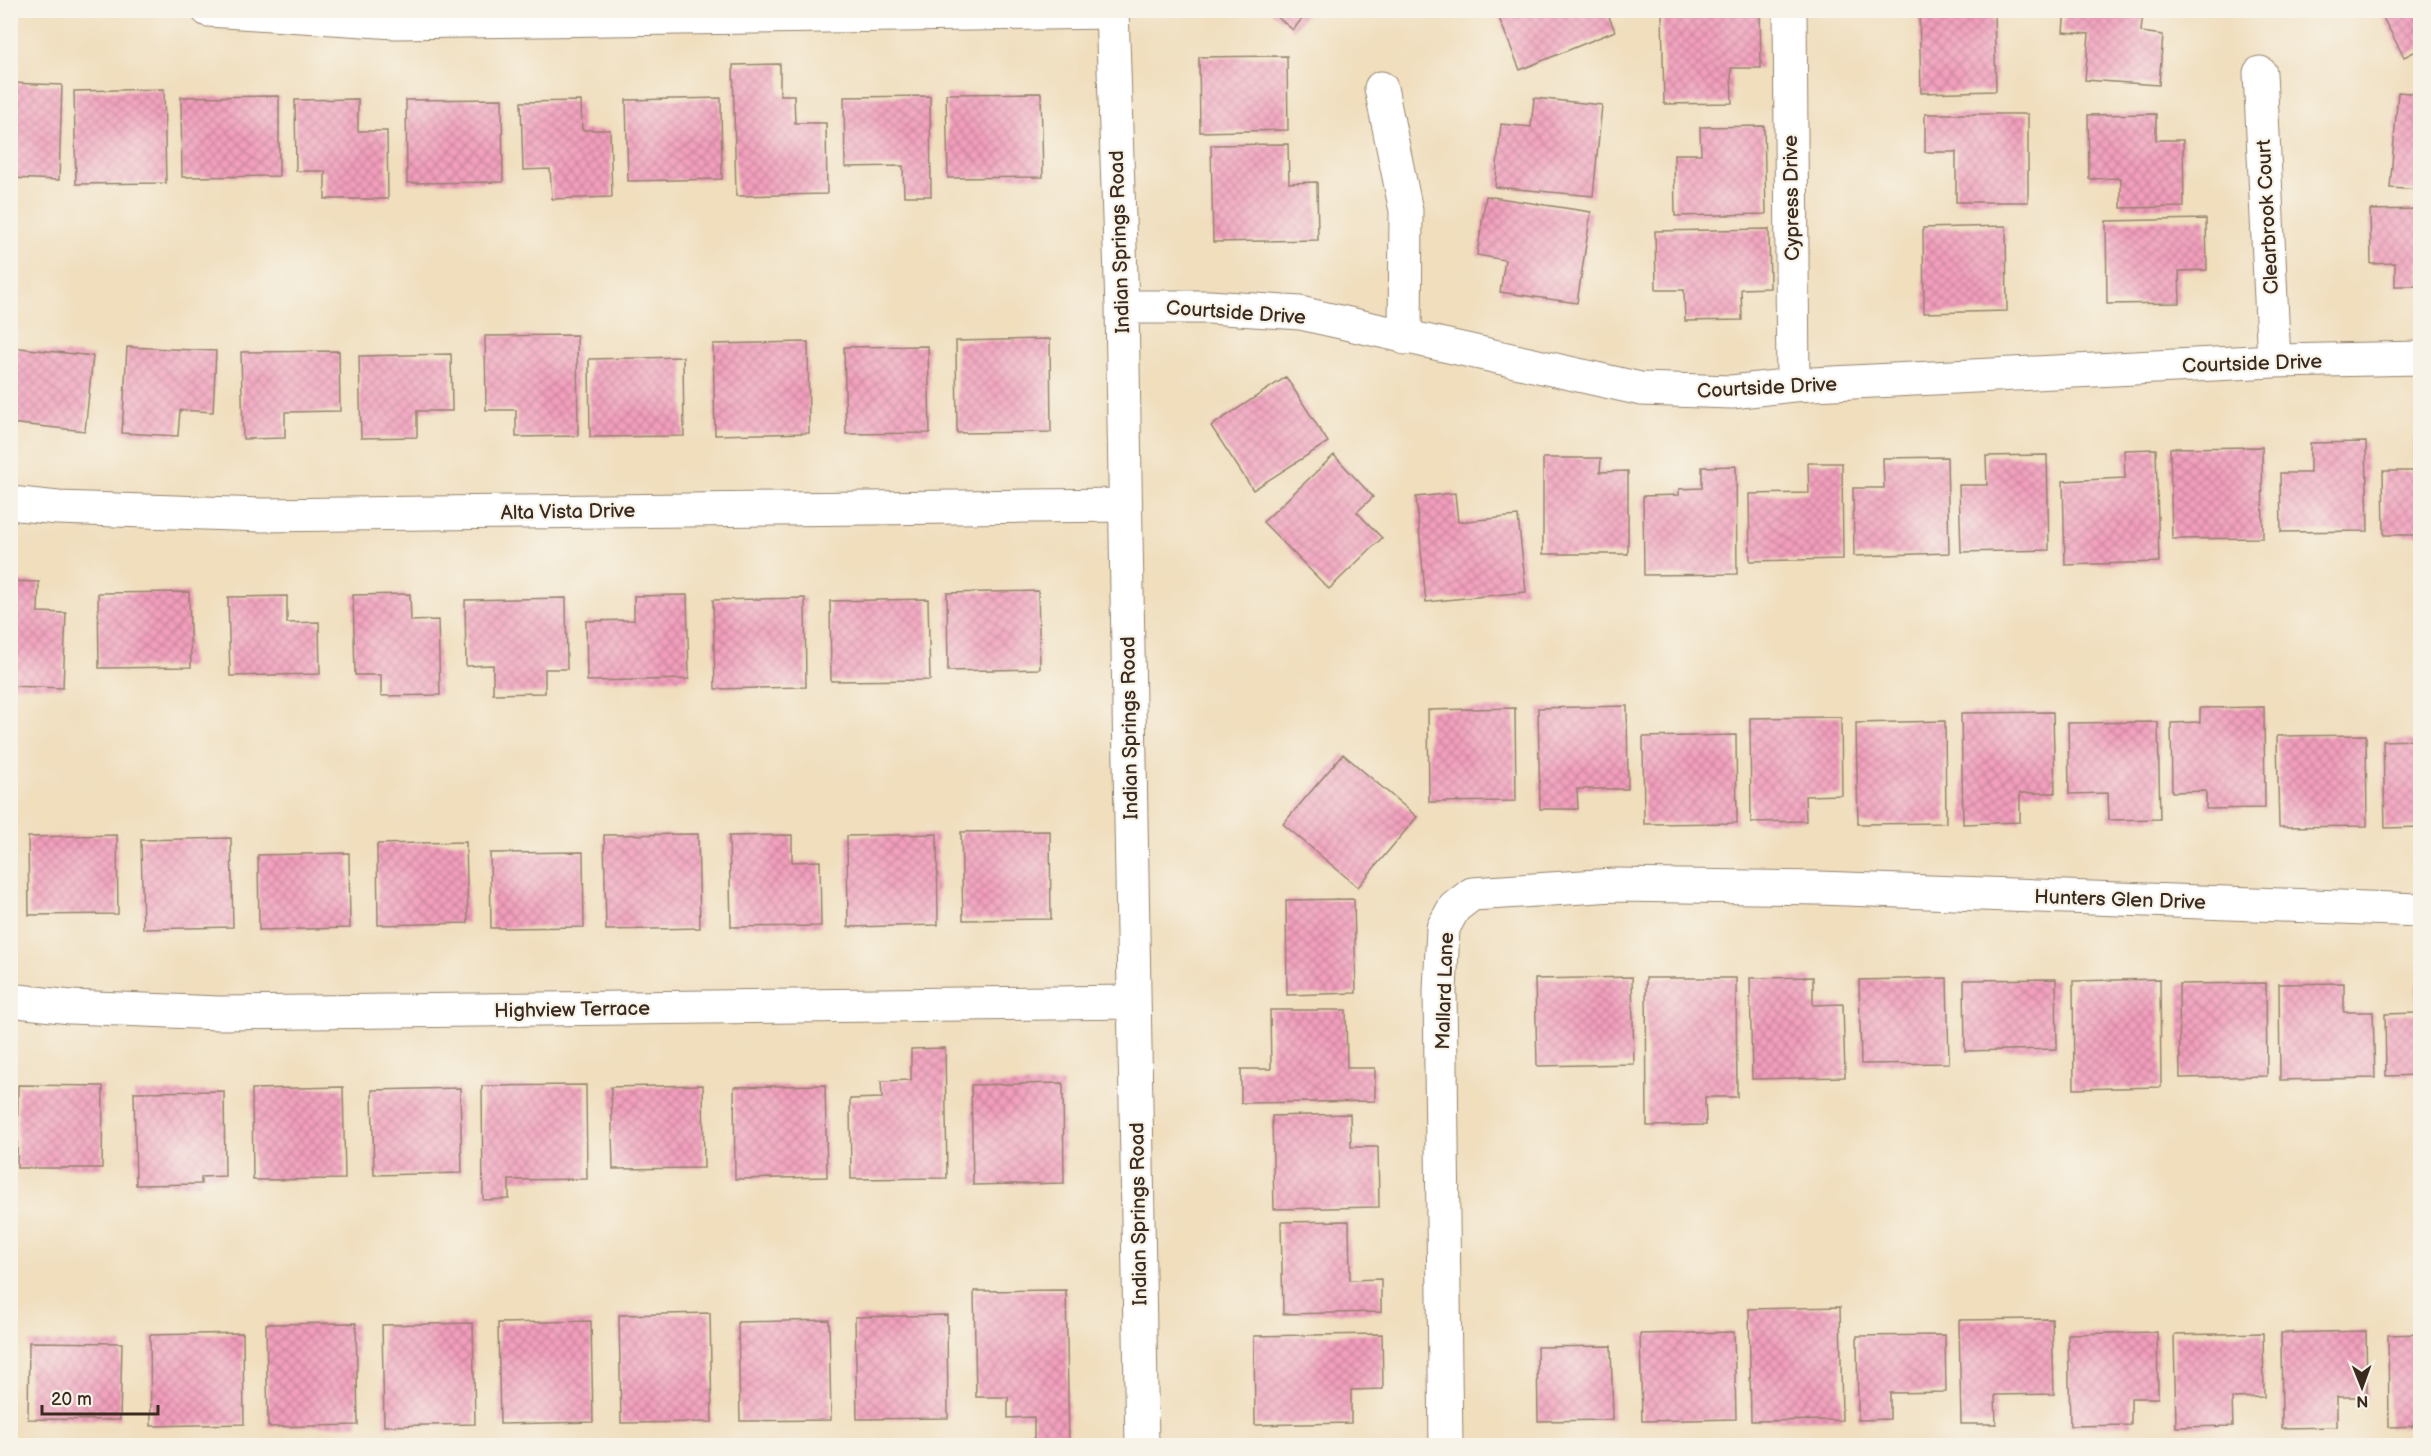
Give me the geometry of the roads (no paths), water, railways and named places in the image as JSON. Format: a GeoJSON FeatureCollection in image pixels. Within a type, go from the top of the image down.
{"type":"FeatureCollection","features":[{"type":"Feature","properties":{"kind":"street"},"geometry":{"type":"LineString","coordinates":[[208,10],[395,22],[1112,11]]}},
{"type":"Feature","properties":{"kind":"street","name":"Cypress Drive"},"geometry":{"type":"LineString","coordinates":[[1790,10],[1793,386]]}},
{"type":"Feature","properties":{"kind":"street","name":"Indian Springs Road"},"geometry":{"type":"LineString","coordinates":[[1112,11],[1122,307],[1142,1446]]}},
{"type":"Feature","properties":{"kind":"street","name":"Clearbrook Court"},"geometry":{"type":"LineString","coordinates":[[2260,73],[2274,361]]}},
{"type":"Feature","properties":{"kind":"street"},"geometry":{"type":"LineString","coordinates":[[1381,88],[1406,211],[1405,338]]}},
{"type":"Feature","properties":{"kind":"street","name":"Courtside Drive"},"geometry":{"type":"LineString","coordinates":[[1122,307],[1209,307],[1300,313],[1641,389],[1732,392],[1793,386],[2274,361],[2421,358]]}},
{"type":"Feature","properties":{"kind":"street","name":"Alta Vista Drive"},"geometry":{"type":"LineString","coordinates":[[10,503],[58,508],[262,515],[1125,506]]}},
{"type":"Feature","properties":{"kind":"street","name":"Mallard Lane"},"geometry":{"type":"LineString","coordinates":[[1446,1446],[1440,991],[1443,928],[1454,908],[1472,894],[1614,885],[1819,888]]}},
{"type":"Feature","properties":{"kind":"street","name":"Hunters Glen Drive"},"geometry":{"type":"LineString","coordinates":[[1819,888],[2421,910]]}},
{"type":"Feature","properties":{"kind":"street","name":"Highview Terrace"},"geometry":{"type":"LineString","coordinates":[[10,1000],[70,1007],[219,1013],[1134,1002]]}}]}
